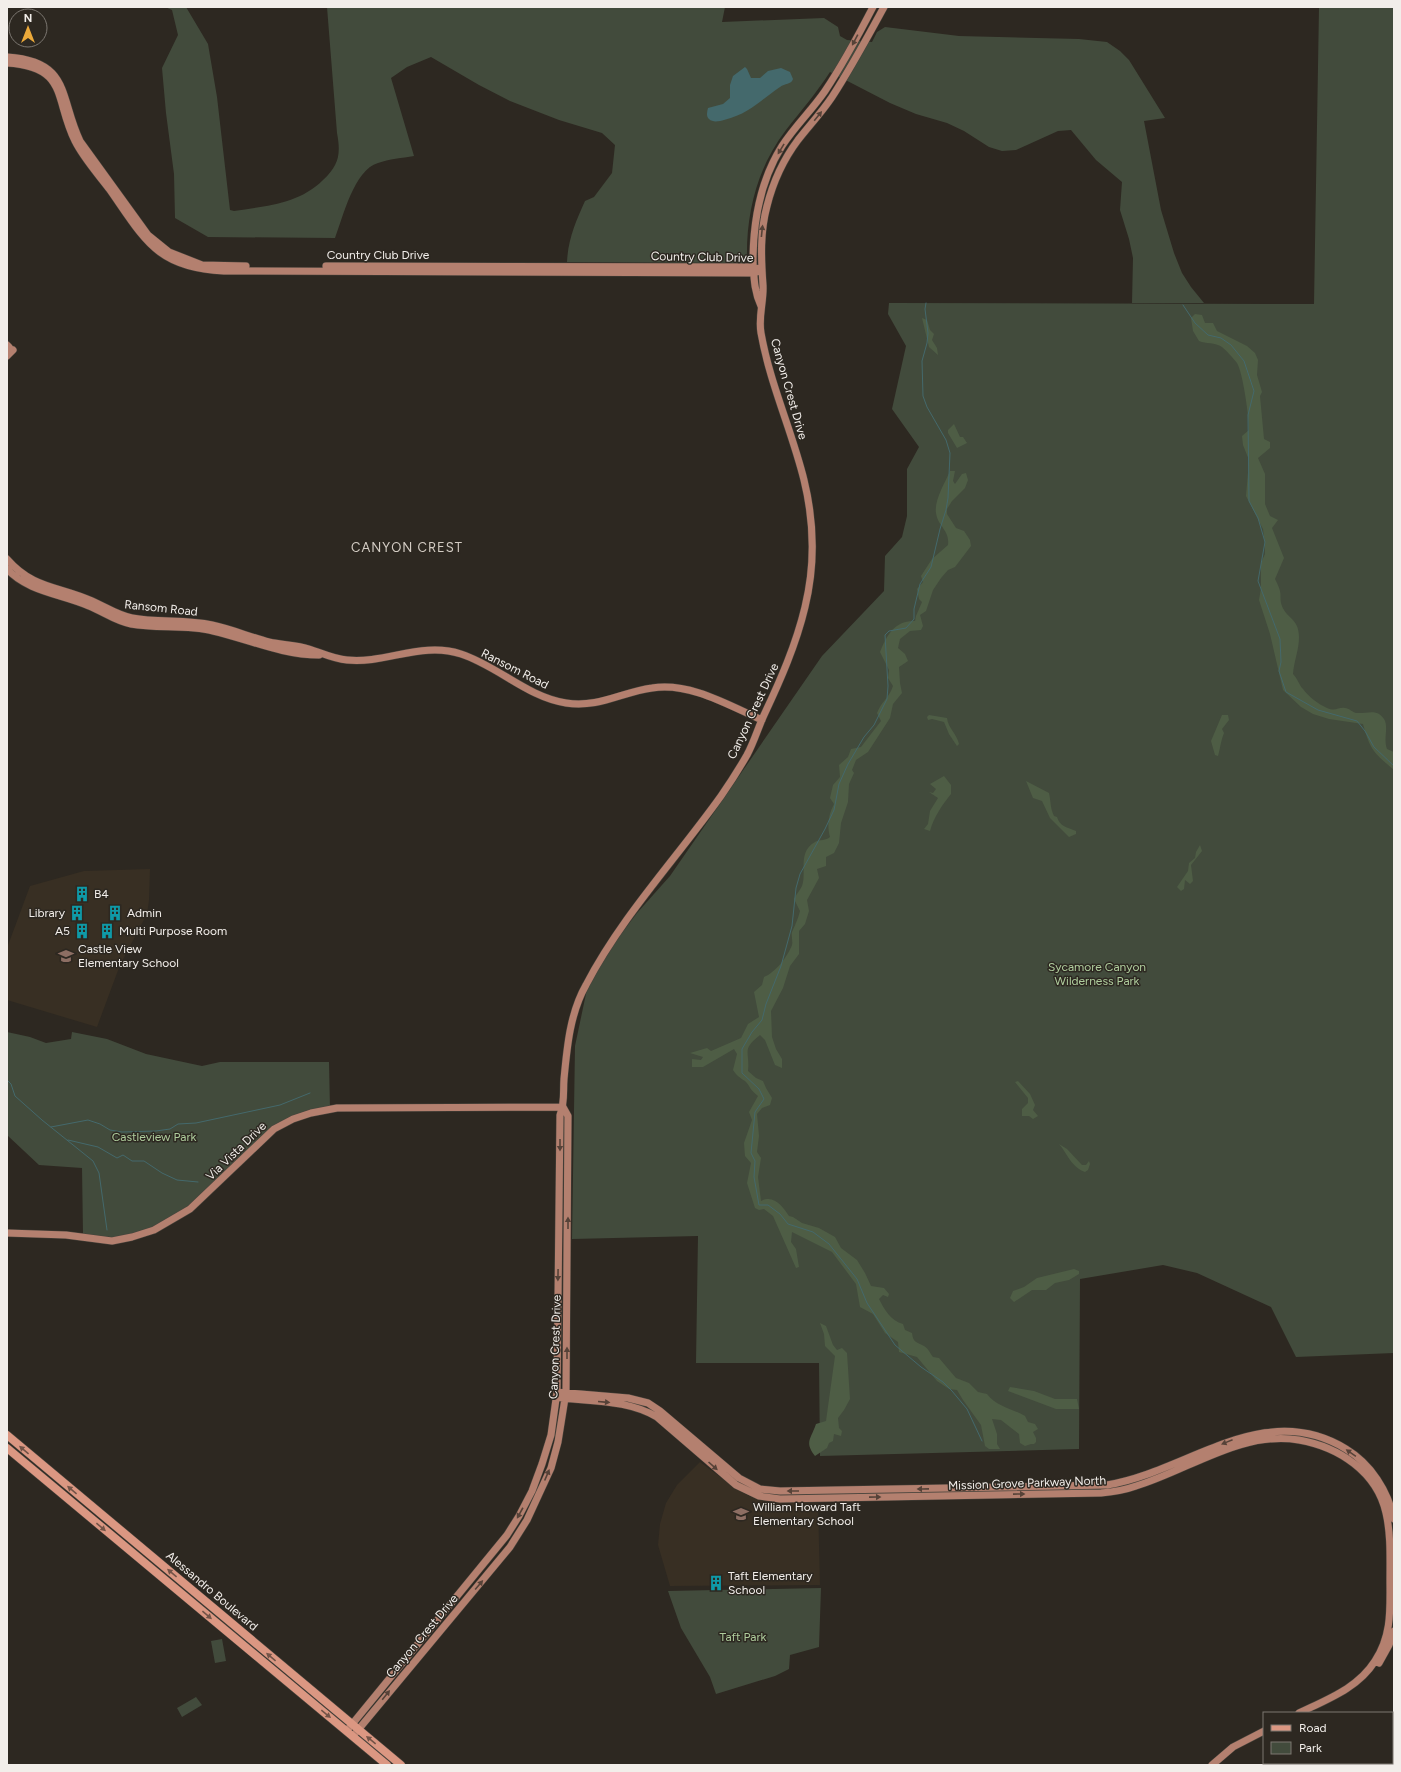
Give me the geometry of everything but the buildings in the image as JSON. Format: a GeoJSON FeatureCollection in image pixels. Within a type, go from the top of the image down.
{"type":"FeatureCollection","features":[{"type":"Feature","properties":{"kind":"main road","name":"Alessandro Boulevard"},"geometry":{"type":"LineString","coordinates":[[7,1435],[352,1730],[387,1765]]}},
{"type":"Feature","properties":{"kind":"main road","name":"Alessandro Boulevard"},"geometry":{"type":"LineString","coordinates":[[7,1448],[352,1730],[401,1765]]}},
{"type":"Feature","properties":{"kind":"street","name":"Canyon Crest Drive"},"geometry":{"type":"LineString","coordinates":[[761,306],[755,293],[754,225],[758,204],[771,167],[790,135],[824,93],[837,73],[873,7]]}},
{"type":"Feature","properties":{"kind":"street","name":"Canyon Crest Drive"},"geometry":{"type":"LineString","coordinates":[[352,1730],[507,1535],[532,1491],[551,1435],[556,1394],[560,1115],[563,1107],[563,1085],[567,1043],[573,1017],[584,987],[606,949],[722,794],[748,754],[784,670],[805,607],[812,558],[808,503],[804,480],[768,364],[760,330],[763,296],[762,228],[768,202],[778,173],[793,148],[830,101],[884,7]]}},
{"type":"Feature","properties":{"kind":"street","name":"Country Club Drive"},"geometry":{"type":"LineString","coordinates":[[7,57],[33,61],[44,66],[56,78],[66,99],[76,133],[80,141],[140,224],[155,241],[169,252],[196,263],[209,266],[754,270]]}},
{"type":"Feature","properties":{"kind":"street","name":"Country Club Drive"},"geometry":{"type":"LineString","coordinates":[[7,63],[28,65],[37,68],[49,78],[59,93],[70,127],[81,152],[146,241],[164,256],[187,266],[201,270],[762,270]]}},
{"type":"Feature","properties":{"kind":"street"},"geometry":{"type":"LineString","coordinates":[[7,356],[10,347]]}},
{"type":"Feature","properties":{"kind":"street","name":"Ransom Road"},"geometry":{"type":"LineString","coordinates":[[7,559],[24,576],[34,582],[94,601],[119,615],[144,620],[197,622],[213,625],[272,642],[308,648],[323,655],[345,660],[368,661],[416,651],[435,649],[461,654],[541,696],[559,702],[578,704],[596,703],[650,688],[677,687],[698,692],[762,720]]}},
{"type":"Feature","properties":{"kind":"street","name":"Ransom Road"},"geometry":{"type":"LineString","coordinates":[[7,569],[32,587],[84,603],[117,620],[131,624],[212,630],[268,647],[306,655],[323,655]]}},
{"type":"Feature","properties":{"kind":"street","name":"Canyon Crest Drive"},"geometry":{"type":"LineString","coordinates":[[352,1730],[510,1547],[527,1520],[551,1468],[558,1442],[566,1395],[568,1116],[563,1107]]}},
{"type":"Feature","properties":{"kind":"street","name":"Via Vista Drive"},"geometry":{"type":"LineString","coordinates":[[7,1233],[66,1234],[112,1241],[154,1230],[190,1209],[274,1129],[311,1112],[336,1108],[563,1107]]}},
{"type":"Feature","properties":{"kind":"street","name":"Mission Grove Parkway North"},"geometry":{"type":"LineString","coordinates":[[556,1394],[628,1398],[648,1404],[660,1411],[739,1478],[760,1489],[775,1491],[1107,1485],[1137,1478],[1244,1436],[1274,1432],[1300,1433],[1334,1442],[1362,1460],[1385,1491],[1394,1519]]}},
{"type":"Feature","properties":{"kind":"street","name":"Mission Grove Parkway North"},"geometry":{"type":"LineString","coordinates":[[566,1395],[628,1405],[646,1410],[657,1417],[736,1485],[759,1496],[780,1499],[1101,1493],[1136,1486],[1234,1447],[1258,1440],[1284,1438],[1312,1442],[1328,1447],[1341,1454],[1362,1471],[1376,1489],[1382,1502],[1387,1516],[1390,1536],[1391,1619],[1386,1641],[1381,1651],[1372,1665],[1358,1681],[1348,1689],[1302,1712]]}},
{"type":"Feature","properties":{"kind":"street"},"geometry":{"type":"LineString","coordinates":[[1310,1712],[1352,1691],[1367,1678],[1385,1654],[1394,1631]]}},
{"type":"Feature","properties":{"kind":"street"},"geometry":{"type":"LineString","coordinates":[[1212,1765],[1229,1750],[1263,1731]]}},
{"type":"Feature","properties":{"kind":"street"},"geometry":{"type":"LineString","coordinates":[[1219,1765],[1239,1748],[1263,1736]]}},
{"type":"Feature","properties":{"kind":"shaded area","name":"Castle View Elementary School"},"geometry":{"type":"Polygon","coordinates":[[[150,869],[147,914],[120,965],[97,1027],[7,1000],[7,948],[30,886],[84,871],[150,869]]]}},
{"type":"Feature","properties":{"kind":"shaded area","name":"William Howard Taft Elementary School"},"geometry":{"type":"Polygon","coordinates":[[[700,1462],[749,1496],[777,1503],[818,1503],[820,1585],[670,1586],[658,1545],[660,1524],[666,1503],[677,1485],[700,1462]]]}},
{"type":"Feature","properties":{"kind":"green space"},"geometry":{"type":"Polygon","coordinates":[[[165,7],[186,7],[208,44],[217,97],[230,210],[234,211],[282,203],[293,199],[314,188],[328,175],[336,164],[339,147],[327,7],[725,7],[722,22],[824,18],[838,27],[840,36],[847,40],[872,42],[877,32],[885,27],[959,36],[1079,39],[1107,42],[1120,51],[1129,60],[1165,118],[1144,121],[1161,210],[1174,253],[1182,273],[1204,303],[1132,303],[1133,258],[1120,210],[1122,182],[1096,160],[1071,130],[1058,131],[1016,150],[1002,151],[989,147],[964,131],[947,123],[916,114],[890,103],[830,72],[786,130],[776,145],[761,175],[751,208],[747,242],[747,260],[745,263],[567,262],[571,238],[585,201],[594,197],[612,173],[615,145],[602,133],[559,120],[510,101],[431,57],[407,67],[391,78],[414,156],[378,163],[370,167],[362,175],[350,195],[335,238],[208,237],[175,218],[174,174],[162,68],[178,35],[172,10],[165,7]]]}},
{"type":"Feature","properties":{"kind":"green space","name":"Sycamore Canyon Wilderness Park"},"geometry":{"type":"Polygon","coordinates":[[[1319,7],[1394,7],[1394,1353],[1296,1357],[1271,1307],[1197,1273],[1163,1265],[1080,1279],[1079,1449],[820,1456],[819,1363],[696,1363],[698,1236],[572,1239],[575,1046],[587,989],[609,950],[637,913],[670,876],[822,656],[884,591],[885,556],[902,537],[907,516],[907,469],[919,447],[892,409],[906,346],[888,314],[889,303],[1314,304],[1319,7]]]}},
{"type":"Feature","properties":{"kind":"green space"},"geometry":{"type":"Polygon","coordinates":[[[1195,314],[1202,315],[1205,323],[1213,323],[1217,331],[1247,346],[1255,353],[1258,360],[1257,375],[1262,392],[1260,396],[1264,439],[1270,442],[1270,448],[1258,458],[1265,474],[1265,504],[1270,516],[1278,520],[1272,528],[1284,558],[1275,579],[1279,586],[1283,608],[1297,626],[1298,630],[1299,642],[1293,674],[1308,695],[1327,708],[1333,710],[1346,708],[1356,713],[1372,712],[1381,716],[1384,719],[1386,726],[1387,749],[1394,752],[1394,770],[1377,755],[1368,740],[1363,724],[1329,719],[1313,714],[1301,707],[1283,690],[1270,634],[1259,600],[1261,588],[1261,563],[1265,554],[1265,545],[1263,529],[1246,496],[1249,460],[1243,445],[1242,436],[1249,430],[1247,406],[1241,376],[1237,363],[1222,347],[1216,344],[1199,341],[1193,331],[1191,318],[1195,314]]]}},
{"type":"Feature","properties":{"kind":"green space"},"geometry":{"type":"Polygon","coordinates":[[[922,318],[927,320],[930,330],[934,334],[932,340],[937,348],[938,355],[929,347],[922,318]]]}},
{"type":"Feature","properties":{"kind":"green space"},"geometry":{"type":"Polygon","coordinates":[[[954,424],[960,437],[963,437],[967,443],[957,448],[948,433],[948,430],[954,424]]]}},
{"type":"Feature","properties":{"kind":"green space"},"geometry":{"type":"Polygon","coordinates":[[[950,471],[955,471],[953,481],[955,484],[962,474],[966,473],[968,480],[965,488],[952,501],[947,509],[947,514],[956,528],[964,531],[970,540],[971,546],[955,567],[948,570],[941,578],[933,590],[926,611],[920,615],[923,626],[921,630],[910,631],[900,639],[898,648],[905,654],[908,661],[899,667],[902,693],[893,704],[890,718],[868,752],[856,760],[852,770],[854,773],[849,784],[848,802],[841,823],[839,843],[834,853],[826,857],[826,866],[817,869],[819,878],[807,900],[809,911],[805,924],[799,931],[799,954],[790,966],[783,988],[771,1011],[772,1037],[776,1049],[782,1059],[782,1068],[775,1065],[765,1040],[760,1035],[750,1044],[748,1048],[748,1071],[756,1078],[763,1081],[772,1098],[770,1105],[762,1108],[757,1114],[759,1136],[757,1152],[761,1158],[758,1177],[761,1201],[766,1199],[774,1200],[781,1205],[789,1216],[802,1223],[819,1228],[835,1237],[841,1248],[857,1260],[871,1286],[884,1288],[889,1294],[888,1297],[883,1295],[879,1299],[881,1303],[891,1317],[903,1324],[905,1330],[912,1333],[913,1339],[916,1342],[928,1349],[933,1357],[939,1358],[956,1378],[969,1383],[978,1392],[987,1394],[995,1402],[1020,1413],[1025,1416],[1028,1422],[1035,1424],[1038,1429],[1033,1432],[1036,1442],[1025,1446],[1020,1443],[1019,1434],[1001,1420],[992,1419],[997,1434],[997,1444],[1000,1449],[989,1449],[985,1446],[981,1425],[957,1390],[949,1389],[937,1381],[917,1357],[899,1352],[898,1342],[885,1333],[873,1314],[860,1307],[856,1284],[832,1252],[792,1232],[791,1242],[796,1249],[799,1267],[796,1268],[773,1216],[764,1209],[759,1210],[755,1208],[747,1183],[751,1163],[745,1156],[744,1143],[752,1120],[749,1112],[758,1096],[733,1070],[737,1054],[734,1049],[703,1067],[692,1067],[692,1059],[701,1060],[703,1057],[690,1053],[707,1048],[711,1051],[741,1038],[748,1024],[759,1017],[754,992],[762,985],[764,977],[777,968],[790,949],[792,943],[792,932],[800,911],[794,899],[802,886],[804,857],[809,846],[817,841],[830,837],[829,820],[834,804],[830,798],[833,785],[840,777],[839,765],[848,757],[851,749],[861,747],[881,721],[877,713],[893,686],[888,678],[889,670],[880,652],[889,634],[897,626],[908,621],[915,621],[922,602],[919,599],[917,589],[923,582],[921,576],[932,559],[948,545],[946,532],[937,518],[936,508],[938,497],[950,471]]]}},
{"type":"Feature","properties":{"kind":"green space"},"geometry":{"type":"Polygon","coordinates":[[[929,715],[947,718],[949,725],[958,740],[959,744],[957,746],[949,734],[944,722],[932,719],[928,720],[927,717],[929,715]]]}},
{"type":"Feature","properties":{"kind":"green space"},"geometry":{"type":"Polygon","coordinates":[[[1222,715],[1228,715],[1229,720],[1222,729],[1224,733],[1218,756],[1215,755],[1211,741],[1222,715]]]}},
{"type":"Feature","properties":{"kind":"green space"},"geometry":{"type":"Polygon","coordinates":[[[944,776],[951,785],[951,794],[944,802],[930,831],[924,829],[928,824],[930,811],[938,798],[929,792],[933,793],[936,789],[930,784],[944,776]]]}},
{"type":"Feature","properties":{"kind":"green space"},"geometry":{"type":"Polygon","coordinates":[[[1026,781],[1049,793],[1051,808],[1054,816],[1057,817],[1062,825],[1076,831],[1076,834],[1069,837],[1050,818],[1042,801],[1033,798],[1026,781]]]}},
{"type":"Feature","properties":{"kind":"green space"},"geometry":{"type":"Polygon","coordinates":[[[1200,845],[1202,851],[1191,865],[1193,881],[1190,884],[1185,880],[1184,889],[1181,891],[1177,887],[1188,871],[1189,863],[1195,858],[1196,852],[1200,845]]]}},
{"type":"Feature","properties":{"kind":"green space","name":"Castleview Park"},"geometry":{"type":"Polygon","coordinates":[[[7,1032],[30,1037],[46,1043],[71,1039],[72,1032],[107,1039],[146,1054],[202,1066],[220,1062],[329,1062],[330,1109],[281,1125],[234,1168],[166,1224],[119,1238],[83,1234],[82,1168],[39,1165],[7,1135],[7,1032]]]}},
{"type":"Feature","properties":{"kind":"green space"},"geometry":{"type":"Polygon","coordinates":[[[1018,1081],[1030,1094],[1035,1105],[1033,1110],[1038,1116],[1033,1119],[1029,1116],[1022,1116],[1022,1109],[1028,1103],[1028,1098],[1015,1082],[1018,1081]]]}},
{"type":"Feature","properties":{"kind":"green space"},"geometry":{"type":"Polygon","coordinates":[[[1059,1144],[1067,1149],[1082,1165],[1086,1165],[1089,1161],[1090,1164],[1088,1170],[1085,1172],[1076,1167],[1059,1144]]]}},
{"type":"Feature","properties":{"kind":"green space"},"geometry":{"type":"Polygon","coordinates":[[[1074,1269],[1079,1271],[1079,1274],[1069,1280],[1055,1283],[1046,1290],[1032,1290],[1014,1302],[1010,1298],[1013,1291],[1024,1287],[1037,1278],[1074,1269]]]}},
{"type":"Feature","properties":{"kind":"green space"},"geometry":{"type":"Polygon","coordinates":[[[820,1323],[826,1326],[833,1345],[837,1350],[842,1348],[847,1353],[850,1399],[838,1418],[839,1428],[842,1431],[841,1436],[834,1434],[833,1441],[829,1443],[827,1448],[815,1456],[809,1444],[816,1424],[826,1421],[835,1356],[825,1346],[824,1334],[820,1323]]]}},
{"type":"Feature","properties":{"kind":"green space"},"geometry":{"type":"Polygon","coordinates":[[[1010,1387],[1034,1391],[1055,1399],[1077,1399],[1079,1409],[1056,1409],[1008,1391],[1010,1387]]]}},
{"type":"Feature","properties":{"kind":"green space","name":"Taft Park"},"geometry":{"type":"Polygon","coordinates":[[[821,1588],[819,1647],[790,1655],[789,1669],[775,1676],[716,1694],[710,1677],[681,1628],[668,1591],[821,1588]]]}},
{"type":"Feature","properties":{"kind":"green space"},"geometry":{"type":"Polygon","coordinates":[[[222,1639],[226,1661],[215,1663],[211,1641],[222,1639]]]}},
{"type":"Feature","properties":{"kind":"green space"},"geometry":{"type":"Polygon","coordinates":[[[196,1697],[202,1705],[182,1717],[177,1708],[196,1697]]]}},
{"type":"Feature","properties":{"kind":"water"},"geometry":{"type":"Polygon","coordinates":[[[745,67],[751,78],[760,78],[768,71],[781,68],[790,72],[793,79],[791,82],[782,86],[741,114],[721,121],[714,121],[708,118],[708,108],[723,104],[730,98],[730,85],[733,76],[745,67]]]}},
{"type":"Feature","properties":{"kind":"waterway"},"geometry":{"type":"LineString","coordinates":[[926,303],[925,309],[928,333],[922,361],[923,396],[927,407],[946,440],[950,453],[946,510],[931,567],[920,584],[914,609],[914,619],[906,628],[889,631],[885,635],[888,686],[887,699],[874,725],[864,737],[848,764],[839,784],[834,810],[800,874],[796,888],[792,926],[781,966],[766,1004],[762,1020],[752,1032],[742,1049],[742,1073],[759,1089],[764,1099],[755,1112],[751,1153],[755,1161],[754,1177],[759,1205],[768,1205],[780,1214],[788,1224],[813,1232],[829,1244],[857,1279],[867,1303],[895,1345],[921,1367],[943,1382],[952,1391],[967,1409],[982,1441]]}},
{"type":"Feature","properties":{"kind":"waterway"},"geometry":{"type":"LineString","coordinates":[[1183,305],[1195,323],[1208,335],[1221,338],[1231,345],[1244,361],[1254,391],[1248,415],[1249,501],[1258,518],[1265,542],[1258,581],[1280,639],[1281,662],[1279,671],[1286,692],[1318,710],[1357,721],[1365,731],[1374,747],[1394,766]]}},
{"type":"Feature","properties":{"kind":"waterway"},"geometry":{"type":"LineString","coordinates":[[7,1080],[11,1084],[15,1096],[93,1161],[99,1173],[107,1230]]}},
{"type":"Feature","properties":{"kind":"waterway"},"geometry":{"type":"LineString","coordinates":[[51,1127],[88,1120],[100,1124],[110,1130],[122,1132],[156,1131],[170,1129],[178,1124],[196,1123],[280,1105],[310,1093]]}},
{"type":"Feature","properties":{"kind":"waterway"},"geometry":{"type":"LineString","coordinates":[[68,1140],[98,1147],[117,1158],[123,1155],[132,1161],[144,1161],[162,1173],[177,1180],[198,1182]]}},
{"type":"Feature","properties":{"kind":"place","name":"B4"},"geometry":{"type":"Point","coordinates":[82,894]}},
{"type":"Feature","properties":{"kind":"place","name":"Library"},"geometry":{"type":"Point","coordinates":[77,913]}},
{"type":"Feature","properties":{"kind":"place","name":"Admin"},"geometry":{"type":"Point","coordinates":[115,913]}},
{"type":"Feature","properties":{"kind":"place","name":"A5"},"geometry":{"type":"Point","coordinates":[82,931]}},
{"type":"Feature","properties":{"kind":"place","name":"Multi Purpose Room"},"geometry":{"type":"Point","coordinates":[107,931]}},
{"type":"Feature","properties":{"kind":"place","name":"Castle View Elementary School"},"geometry":{"type":"Point","coordinates":[66,956]}},
{"type":"Feature","properties":{"kind":"place","name":"William Howard Taft Elementary School"},"geometry":{"type":"Point","coordinates":[741,1514]}},
{"type":"Feature","properties":{"kind":"place","name":"Taft Elementary School"},"geometry":{"type":"Point","coordinates":[716,1583]}},
{"type":"Feature","properties":{"kind":"district","name":"CANYON CREST"},"geometry":{"type":"Point","coordinates":[407,547]}}]}
